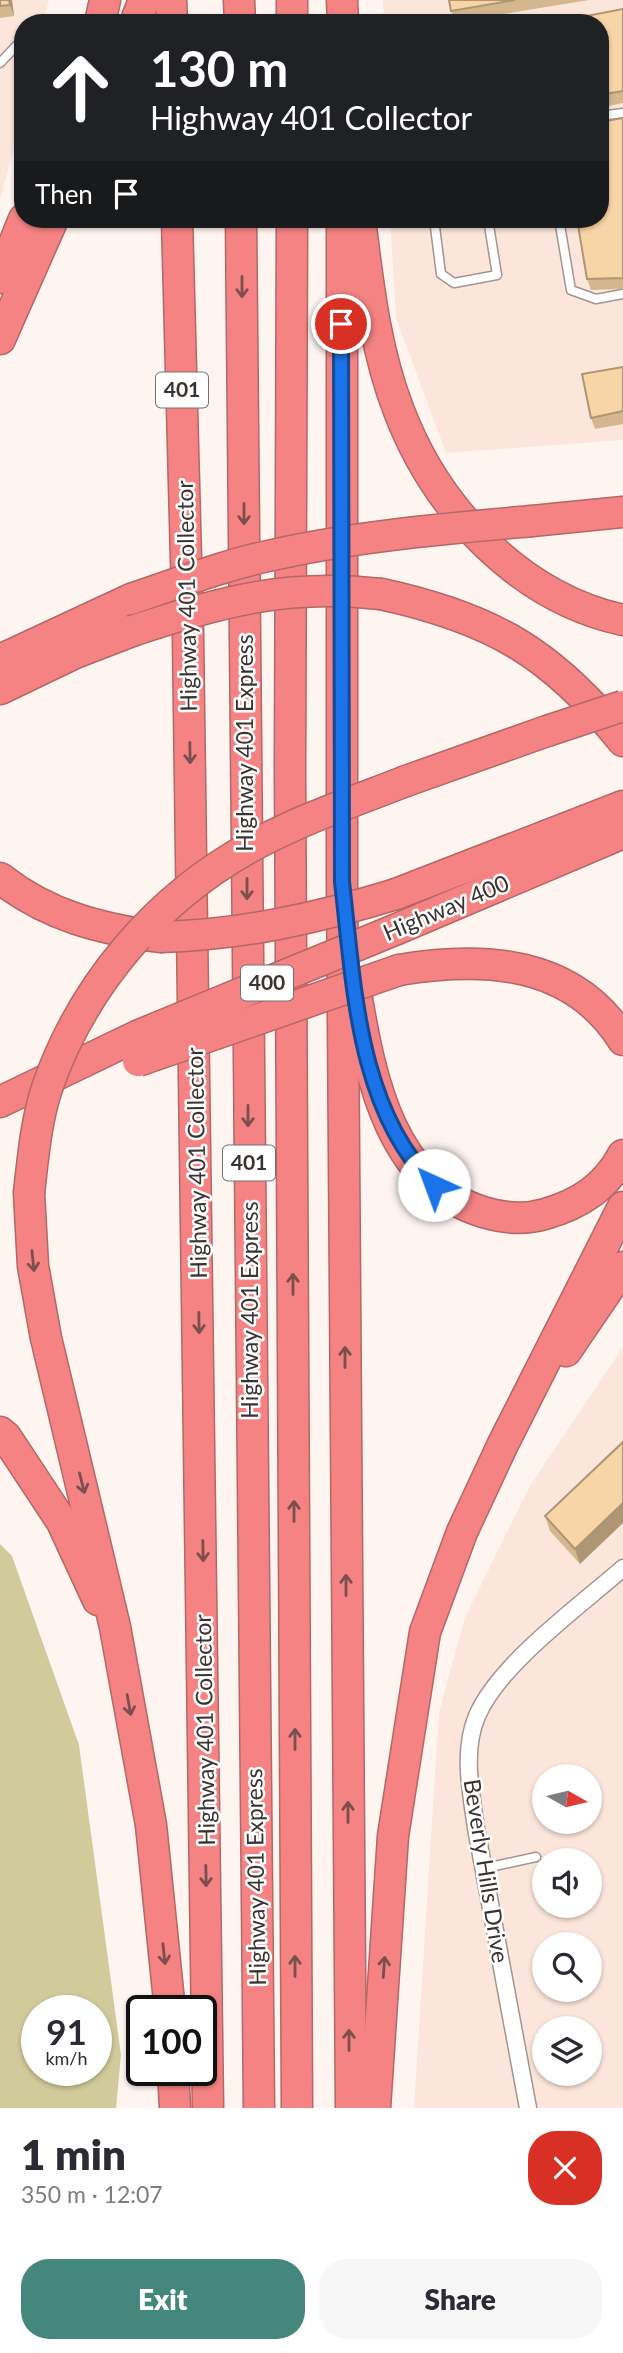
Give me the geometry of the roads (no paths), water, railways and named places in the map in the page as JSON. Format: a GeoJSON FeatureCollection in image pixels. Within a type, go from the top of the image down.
{"type":"FeatureCollection","features":[{"type":"Feature","properties":{"kind":"highway"},"geometry":{"type":"LineString","coordinates":[[0,278],[20,228]]}},
{"type":"Feature","properties":{"kind":"highway"},"geometry":{"type":"LineString","coordinates":[[0,339],[49,228]]}},
{"type":"Feature","properties":{"kind":"highway","name":"Highway 401 Collector"},"geometry":{"type":"LineString","coordinates":[[177,228],[190,775],[208,2108]]}},
{"type":"Feature","properties":{"kind":"highway","name":"Highway 401 Express"},"geometry":{"type":"LineString","coordinates":[[241,228],[259,2108]]}},
{"type":"Feature","properties":{"kind":"highway","name":"Highway 401 Express"},"geometry":{"type":"LineString","coordinates":[[292,228],[290,784],[297,2108]]}},
{"type":"Feature","properties":{"kind":"highway"},"geometry":{"type":"LineString","coordinates":[[342,228],[342,882],[351,2108]]}},
{"type":"Feature","properties":{"kind":"highway"},"geometry":{"type":"LineString","coordinates":[[361,228],[377,335],[387,374],[399,412],[432,478],[486,545],[523,574],[576,603],[623,620]]}},
{"type":"Feature","properties":{"kind":"highway"},"geometry":{"type":"LineString","coordinates":[[0,660],[131,599],[266,556],[399,533],[623,512]]}},
{"type":"Feature","properties":{"kind":"highway"},"geometry":{"type":"LineString","coordinates":[[0,689],[75,653],[132,631],[220,603],[270,593],[320,589],[382,594],[441,609],[496,630],[520,643],[578,688],[623,741]]}},
{"type":"Feature","properties":{"kind":"highway"},"geometry":{"type":"LineString","coordinates":[[168,1995],[151,1825],[115,1627],[46,1338],[33,1266],[29,1193],[35,1140],[47,1089],[67,1041],[116,961],[145,926],[205,874],[253,845],[302,822],[406,781],[623,705]]}},
{"type":"Feature","properties":{"kind":"highway"},"geometry":{"type":"LineString","coordinates":[[0,878],[23,896],[65,916],[99,927],[160,937],[212,935],[274,927],[396,894],[623,806]]}},
{"type":"Feature","properties":{"kind":"highway","name":"Highway 400"},"geometry":{"type":"LineString","coordinates":[[137,1049],[397,929],[623,834]]}},
{"type":"Feature","properties":{"kind":"highway"},"geometry":{"type":"LineString","coordinates":[[342,882],[351,962],[375,1082],[389,1124],[402,1149],[434,1185],[452,1199],[473,1209],[498,1217],[533,1218],[572,1205],[599,1189],[623,1155]]}},
{"type":"Feature","properties":{"kind":"highway"},"geometry":{"type":"LineString","coordinates":[[10,1097],[137,1049],[399,970],[444,963],[487,962],[534,972],[583,995],[609,1019],[623,1041]]}},
{"type":"Feature","properties":{"kind":"highway"},"geometry":{"type":"LineString","coordinates":[[375,2108],[393,1836],[425,1632],[462,1532],[503,1444],[623,1207]]}},
{"type":"Feature","properties":{"kind":"highway"},"geometry":{"type":"LineString","coordinates":[[503,1444],[623,1267]]}},
{"type":"Feature","properties":{"kind":"highway"},"geometry":{"type":"LineString","coordinates":[[0,1432],[6,1437],[62,1522],[88,1583],[115,1627]]}},
{"type":"Feature","properties":{"kind":"highway"},"geometry":{"type":"LineString","coordinates":[[174,2086],[175,2108]]}},
{"type":"Feature","properties":{"kind":"street","name":"Beverly Hills Drive"},"geometry":{"type":"LineString","coordinates":[[528,2108],[469,1782],[469,1751],[477,1717],[504,1674],[623,1568]]}},
{"type":"Feature","properties":{"kind":"lane"},"geometry":{"type":"LineString","coordinates":[[0,63],[14,47]]}},
{"type":"Feature","properties":{"kind":"lane"},"geometry":{"type":"LineString","coordinates":[[435,228],[441,274],[454,283],[498,275],[490,228]]}},
{"type":"Feature","properties":{"kind":"lane"},"geometry":{"type":"LineString","coordinates":[[561,228],[571,290],[596,299],[623,294]]}},
{"type":"Feature","properties":{"kind":"lane"},"geometry":{"type":"LineString","coordinates":[[485,1868],[532,1858]]}}]}
